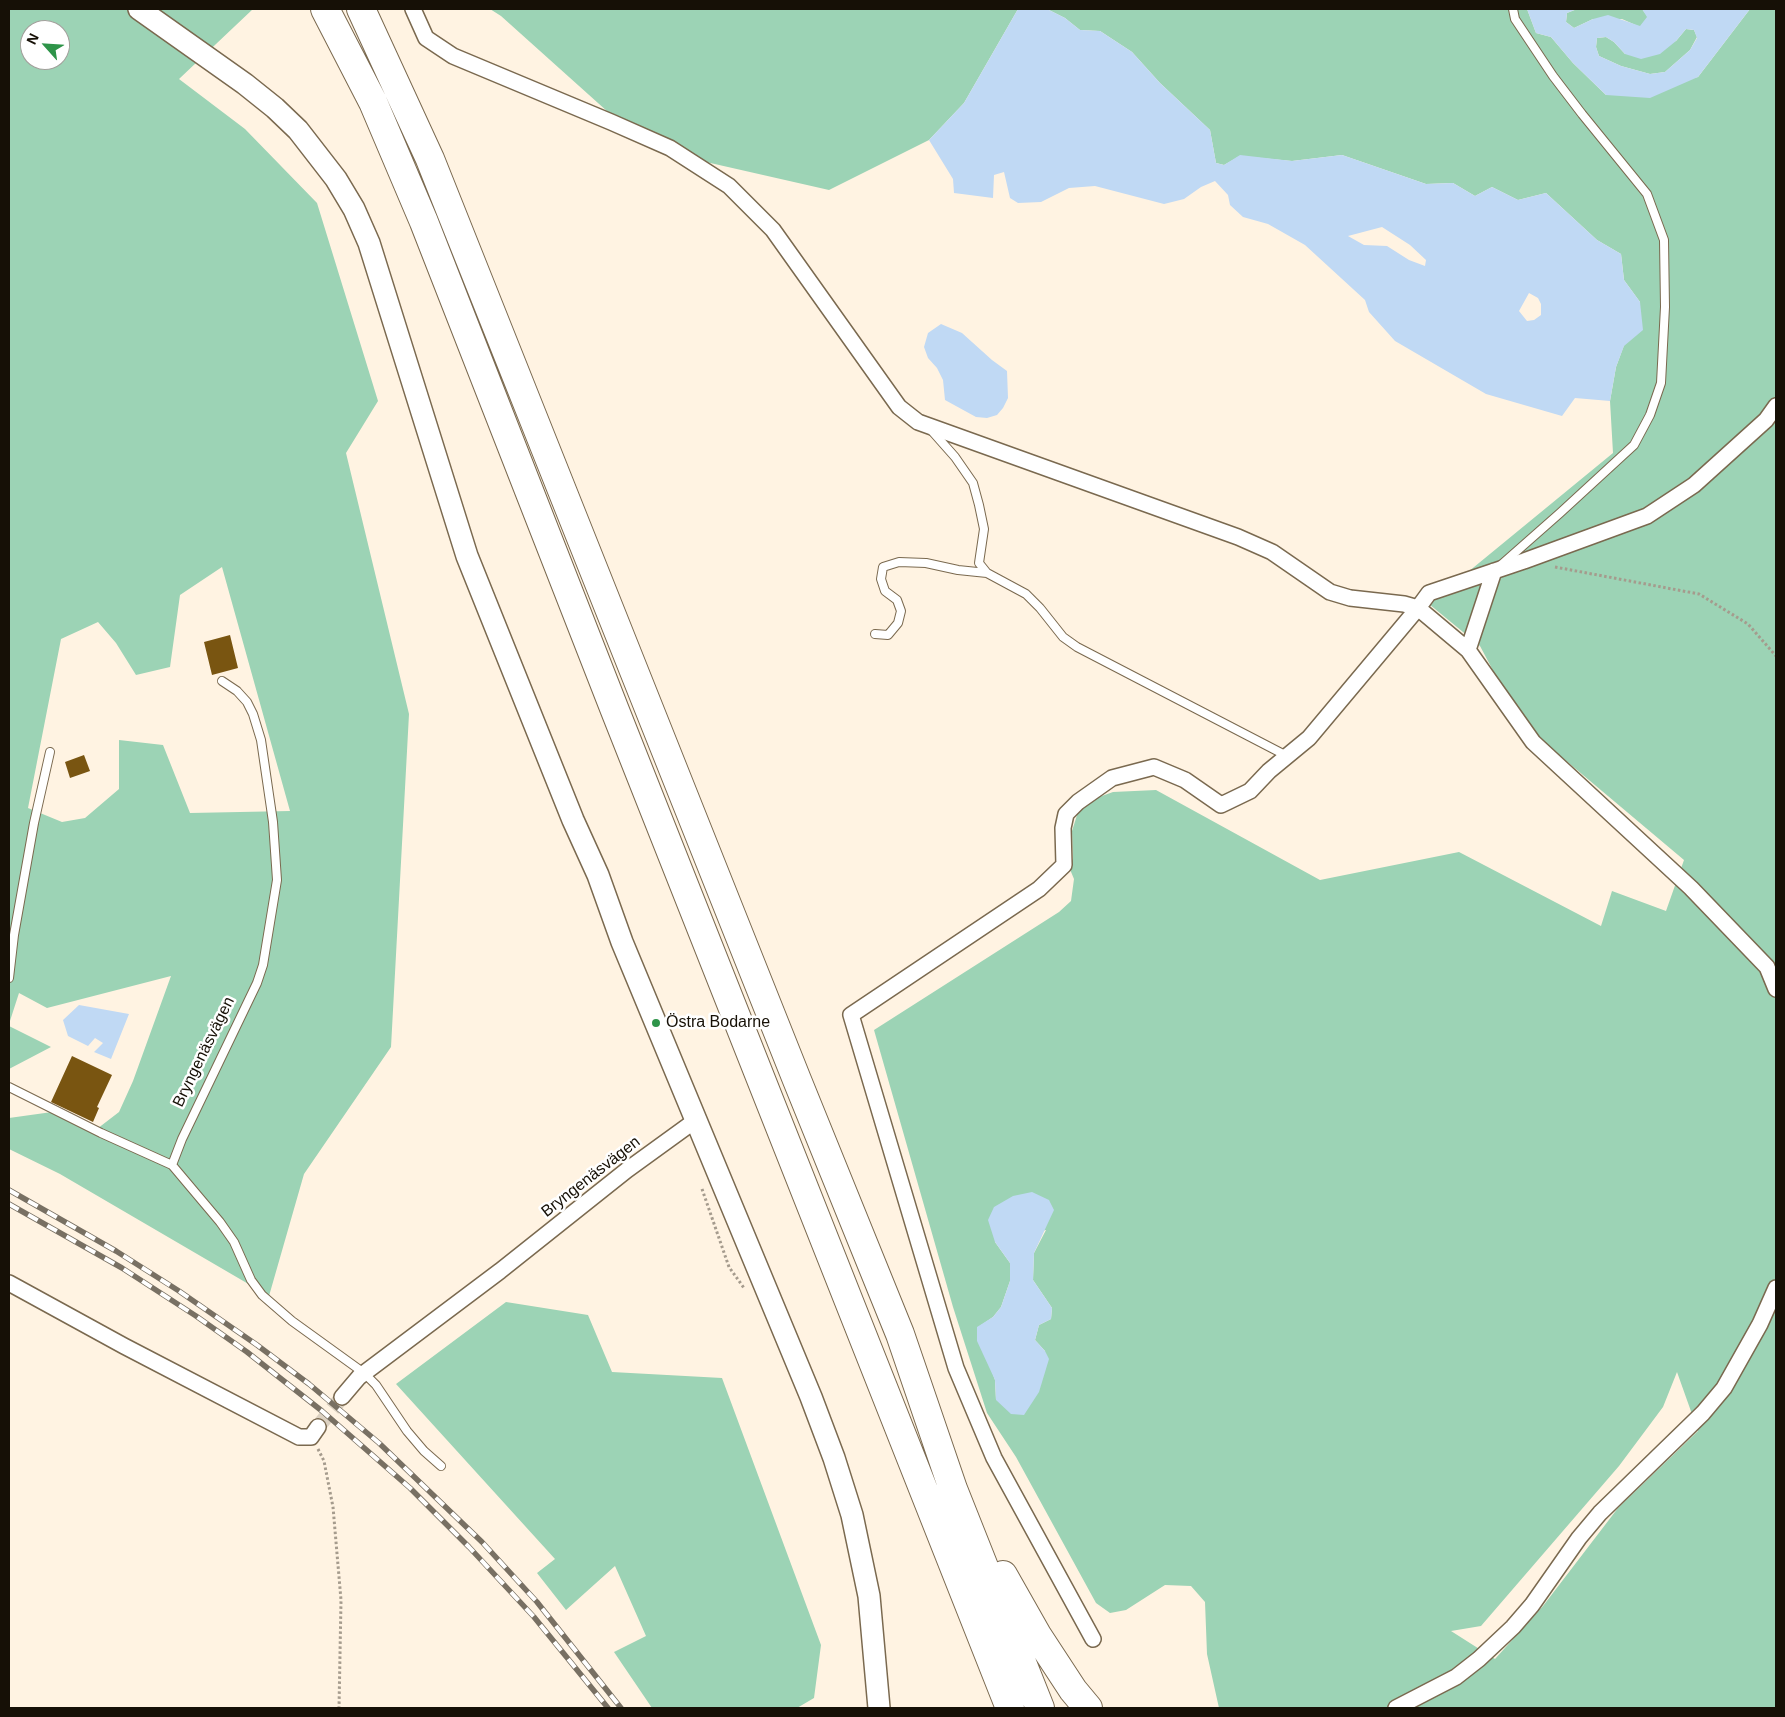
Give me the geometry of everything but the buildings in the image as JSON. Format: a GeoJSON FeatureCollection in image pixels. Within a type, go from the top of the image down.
{"type":"FeatureCollection","features":[{"type":"Feature","properties":{"kind":"highway"},"geometry":{"type":"LineString","coordinates":[[325,9],[373,102],[424,222],[614,708],[1010,1708]]}},
{"type":"Feature","properties":{"kind":"highway"},"geometry":{"type":"LineString","coordinates":[[361,9],[430,159],[796,1080],[900,1334],[952,1489],[1040,1708]]}},
{"type":"Feature","properties":{"kind":"highway"},"geometry":{"type":"LineString","coordinates":[[952,1489],[980,1524],[1008,1585],[1037,1636],[1073,1690],[1088,1708]]}},
{"type":"Feature","properties":{"kind":"street"},"geometry":{"type":"LineString","coordinates":[[139,9],[246,84],[298,130],[336,179],[354,209],[369,243],[466,556],[566,802],[598,875],[622,942],[811,1396],[852,1515],[869,1596],[879,1708]]}},
{"type":"Feature","properties":{"kind":"street"},"geometry":{"type":"LineString","coordinates":[[413,9],[426,38],[453,56],[670,148],[729,186],[773,230],[899,407],[918,422],[1238,537],[1272,552],[1330,592],[1350,598],[1404,604],[1418,608],[1468,650],[1533,742],[1691,888],[1772,968],[1776,989]]}},
{"type":"Feature","properties":{"kind":"street"},"geometry":{"type":"LineString","coordinates":[[1093,1639],[994,1458],[956,1368],[851,1015],[1039,889],[1064,865],[1063,828],[1066,814],[1078,802],[1112,778],[1154,766],[1185,780],[1221,805],[1250,792],[1269,771],[1309,738],[1429,593],[1524,562],[1648,516],[1694,485],[1766,420],[1776,406]]}},
{"type":"Feature","properties":{"kind":"street"},"geometry":{"type":"LineString","coordinates":[[1468,650],[1494,571]]}},
{"type":"Feature","properties":{"kind":"street","name":"Bryngenäsvägen"},"geometry":{"type":"LineString","coordinates":[[342,1397],[364,1373],[500,1271],[627,1170],[696,1120]]}},
{"type":"Feature","properties":{"kind":"street"},"geometry":{"type":"LineString","coordinates":[[9,1283],[124,1346],[299,1437],[314,1432]]}},
{"type":"Feature","properties":{"kind":"street"},"geometry":{"type":"LineString","coordinates":[[1396,1708],[1456,1677],[1479,1659],[1513,1627],[1532,1605],[1579,1538],[1600,1513],[1703,1413],[1724,1388],[1760,1324],[1776,1288]]}},
{"type":"Feature","properties":{"kind":"lane"},"geometry":{"type":"LineString","coordinates":[[1494,571],[1634,445],[1650,415],[1661,383],[1665,307],[1664,240],[1647,194],[1553,76],[1515,19],[1513,9]]}},
{"type":"Feature","properties":{"kind":"lane"},"geometry":{"type":"LineString","coordinates":[[924,424],[955,457],[973,483],[984,529],[979,564],[987,573],[1026,594],[1063,637],[1077,647],[1286,756]]}},
{"type":"Feature","properties":{"kind":"lane"},"geometry":{"type":"LineString","coordinates":[[875,634],[888,635],[898,623],[901,611],[897,600],[885,591],[881,579],[883,567],[899,562],[926,563],[958,570],[987,573]]}},
{"type":"Feature","properties":{"kind":"lane","name":"Bryngenäsvägen"},"geometry":{"type":"LineString","coordinates":[[172,1165],[182,1139],[257,983],[263,965],[277,880],[273,822],[261,740],[254,714],[247,702],[237,691],[222,681]]}},
{"type":"Feature","properties":{"kind":"lane"},"geometry":{"type":"LineString","coordinates":[[9,978],[14,935],[34,823],[50,752]]}},
{"type":"Feature","properties":{"kind":"lane"},"geometry":{"type":"LineString","coordinates":[[9,1087],[101,1133],[172,1165],[220,1222],[234,1242],[251,1280],[262,1295],[292,1321],[364,1373],[376,1385],[407,1431],[441,1466]]}},
{"type":"Feature","properties":{"kind":"path"},"geometry":{"type":"LineString","coordinates":[[1524,562],[1700,594],[1748,624],[1776,656]]}},
{"type":"Feature","properties":{"kind":"path"},"geometry":{"type":"LineString","coordinates":[[314,1432],[324,1461],[333,1507],[341,1600],[339,1708]]}},
{"type":"Feature","properties":{"kind":"green space"},"geometry":{"type":"Polygon","coordinates":[[[9,9],[253,9],[179,79],[245,129],[317,203],[378,401],[346,453],[409,714],[391,1047],[304,1174],[269,1296],[60,1174],[9,1149],[9,1118],[52,1112],[93,1132],[119,1112],[133,1081],[171,976],[47,1008],[19,993],[9,1024],[9,9]],[[222,567],[180,595],[170,667],[136,675],[116,643],[98,622],[61,639],[28,808],[62,822],[85,818],[119,789],[119,740],[163,745],[190,813],[290,811],[222,567]]]}},
{"type":"Feature","properties":{"kind":"green space"},"geometry":{"type":"Polygon","coordinates":[[[490,9],[1018,9],[964,103],[929,140],[829,190],[684,157],[637,138],[501,16],[490,9]]]}},
{"type":"Feature","properties":{"kind":"green space"},"geometry":{"type":"Polygon","coordinates":[[[1047,9],[1527,9],[1536,33],[1551,37],[1573,63],[1606,95],[1698,77],[1750,9],[1776,9],[1776,1708],[1219,1708],[1207,1654],[1205,1602],[1191,1586],[1165,1585],[1126,1610],[1110,1613],[1096,1603],[1016,1457],[987,1413],[953,1307],[874,1030],[1059,912],[1071,901],[1074,879],[1069,867],[1073,859],[1072,831],[1078,812],[1088,801],[1113,792],[1156,790],[1320,880],[1459,852],[1601,926],[1612,891],[1666,911],[1684,860],[1539,738],[1505,693],[1480,646],[1429,604],[1613,453],[1610,401],[1616,367],[1640,302],[1624,280],[1621,254],[1597,240],[1546,193],[1518,200],[1492,187],[1475,196],[1453,183],[1426,184],[1342,155],[1292,161],[1240,156],[1224,165],[1216,163],[1210,130],[1160,83],[1132,52],[1100,31],[1080,30],[1065,18],[1047,9]],[[1046,1230],[995,1242],[1010,1263],[1010,1281],[1001,1307],[993,1317],[977,1328],[995,1380],[996,1400],[1045,1351],[1035,1340],[1039,1325],[1051,1319],[1052,1308],[1033,1280],[1034,1253],[1046,1230]],[[1677,1372],[1663,1407],[1619,1466],[1481,1626],[1451,1631],[1495,1659],[1543,1606],[1618,1508],[1698,1431],[1677,1372]]]}},
{"type":"Feature","properties":{"kind":"green space"},"geometry":{"type":"Polygon","coordinates":[[[1577,9],[1642,9],[1648,17],[1640,27],[1622,19],[1593,19],[1574,28],[1566,22],[1567,13],[1577,9]]]}},
{"type":"Feature","properties":{"kind":"green space"},"geometry":{"type":"Polygon","coordinates":[[[1686,29],[1694,30],[1697,37],[1690,50],[1665,72],[1650,74],[1621,66],[1599,56],[1596,47],[1597,38],[1606,37],[1614,42],[1625,54],[1676,41],[1686,29]]]}},
{"type":"Feature","properties":{"kind":"green space"},"geometry":{"type":"Polygon","coordinates":[[[9,1026],[51,1047],[9,1069],[9,1026]]]}},
{"type":"Feature","properties":{"kind":"green space"},"geometry":{"type":"Polygon","coordinates":[[[506,1302],[588,1315],[612,1372],[722,1378],[821,1645],[814,1698],[797,1708],[652,1708],[614,1652],[646,1636],[615,1566],[566,1610],[537,1573],[555,1559],[396,1384],[506,1302]]]}},
{"type":"Feature","properties":{"kind":"water"},"geometry":{"type":"Polygon","coordinates":[[[1018,9],[1047,9],[1065,18],[1080,30],[1100,31],[1132,52],[1160,83],[1210,130],[1216,163],[1224,165],[1240,155],[1292,161],[1342,155],[1426,184],[1453,183],[1475,196],[1492,187],[1518,200],[1546,193],[1597,240],[1621,254],[1624,280],[1640,302],[1643,330],[1624,346],[1616,367],[1610,401],[1575,398],[1562,416],[1486,394],[1395,341],[1369,312],[1365,300],[1305,245],[1268,224],[1243,217],[1230,205],[1228,195],[1215,181],[1201,187],[1184,199],[1164,204],[1095,186],[1069,188],[1041,202],[1018,203],[1010,198],[1004,172],[994,175],[993,198],[954,193],[953,179],[929,140],[964,103],[1018,9]],[[1382,227],[1348,236],[1364,245],[1387,246],[1409,260],[1425,266],[1426,260],[1410,245],[1382,227]],[[1529,293],[1519,311],[1527,321],[1534,320],[1541,315],[1541,304],[1538,298],[1529,293]]]}},
{"type":"Feature","properties":{"kind":"water"},"geometry":{"type":"Polygon","coordinates":[[[1527,9],[1577,9],[1567,13],[1566,22],[1574,28],[1593,19],[1608,15],[1640,26],[1647,17],[1642,9],[1750,9],[1698,77],[1650,98],[1606,95],[1573,63],[1551,37],[1536,33],[1527,9]],[[1686,29],[1676,41],[1660,54],[1641,59],[1625,54],[1614,42],[1606,37],[1597,38],[1596,47],[1599,56],[1621,66],[1650,74],[1665,72],[1690,50],[1697,38],[1694,30],[1686,29]]]}},
{"type":"Feature","properties":{"kind":"water"},"geometry":{"type":"Polygon","coordinates":[[[941,324],[962,333],[1007,371],[1008,398],[997,415],[987,418],[976,417],[945,400],[943,380],[937,368],[928,358],[924,347],[928,333],[941,324]]]}},
{"type":"Feature","properties":{"kind":"water"},"geometry":{"type":"Polygon","coordinates":[[[79,1005],[129,1014],[111,1059],[94,1052],[103,1043],[95,1038],[88,1046],[68,1036],[63,1020],[79,1005]]]}},
{"type":"Feature","properties":{"kind":"water"},"geometry":{"type":"Polygon","coordinates":[[[1032,1192],[1049,1200],[1054,1210],[1034,1253],[1033,1280],[1052,1308],[1051,1319],[1039,1325],[1035,1340],[1045,1351],[1049,1359],[1039,1392],[1024,1415],[1011,1414],[996,1400],[995,1380],[977,1341],[977,1327],[993,1317],[1001,1307],[1010,1281],[1010,1263],[995,1242],[988,1220],[994,1207],[1013,1196],[1032,1192]]]}},
{"type":"Feature","properties":{"kind":"tunnel"},"geometry":{"type":"LineString","coordinates":[[318,1427],[342,1397]]}},
{"type":"Feature","properties":{"kind":"railway"},"geometry":{"type":"LineString","coordinates":[[9,1190],[116,1251],[179,1291],[309,1384],[379,1443],[482,1542],[537,1602],[621,1708]]}},
{"type":"Feature","properties":{"kind":"railway"},"geometry":{"type":"LineString","coordinates":[[9,1204],[122,1268],[196,1316],[247,1352],[322,1411],[410,1488],[469,1547],[534,1617],[608,1708]]}},
{"type":"Feature","properties":{"kind":"place","name":"Östra Bodarne"},"geometry":{"type":"Point","coordinates":[656,1023]}}]}
